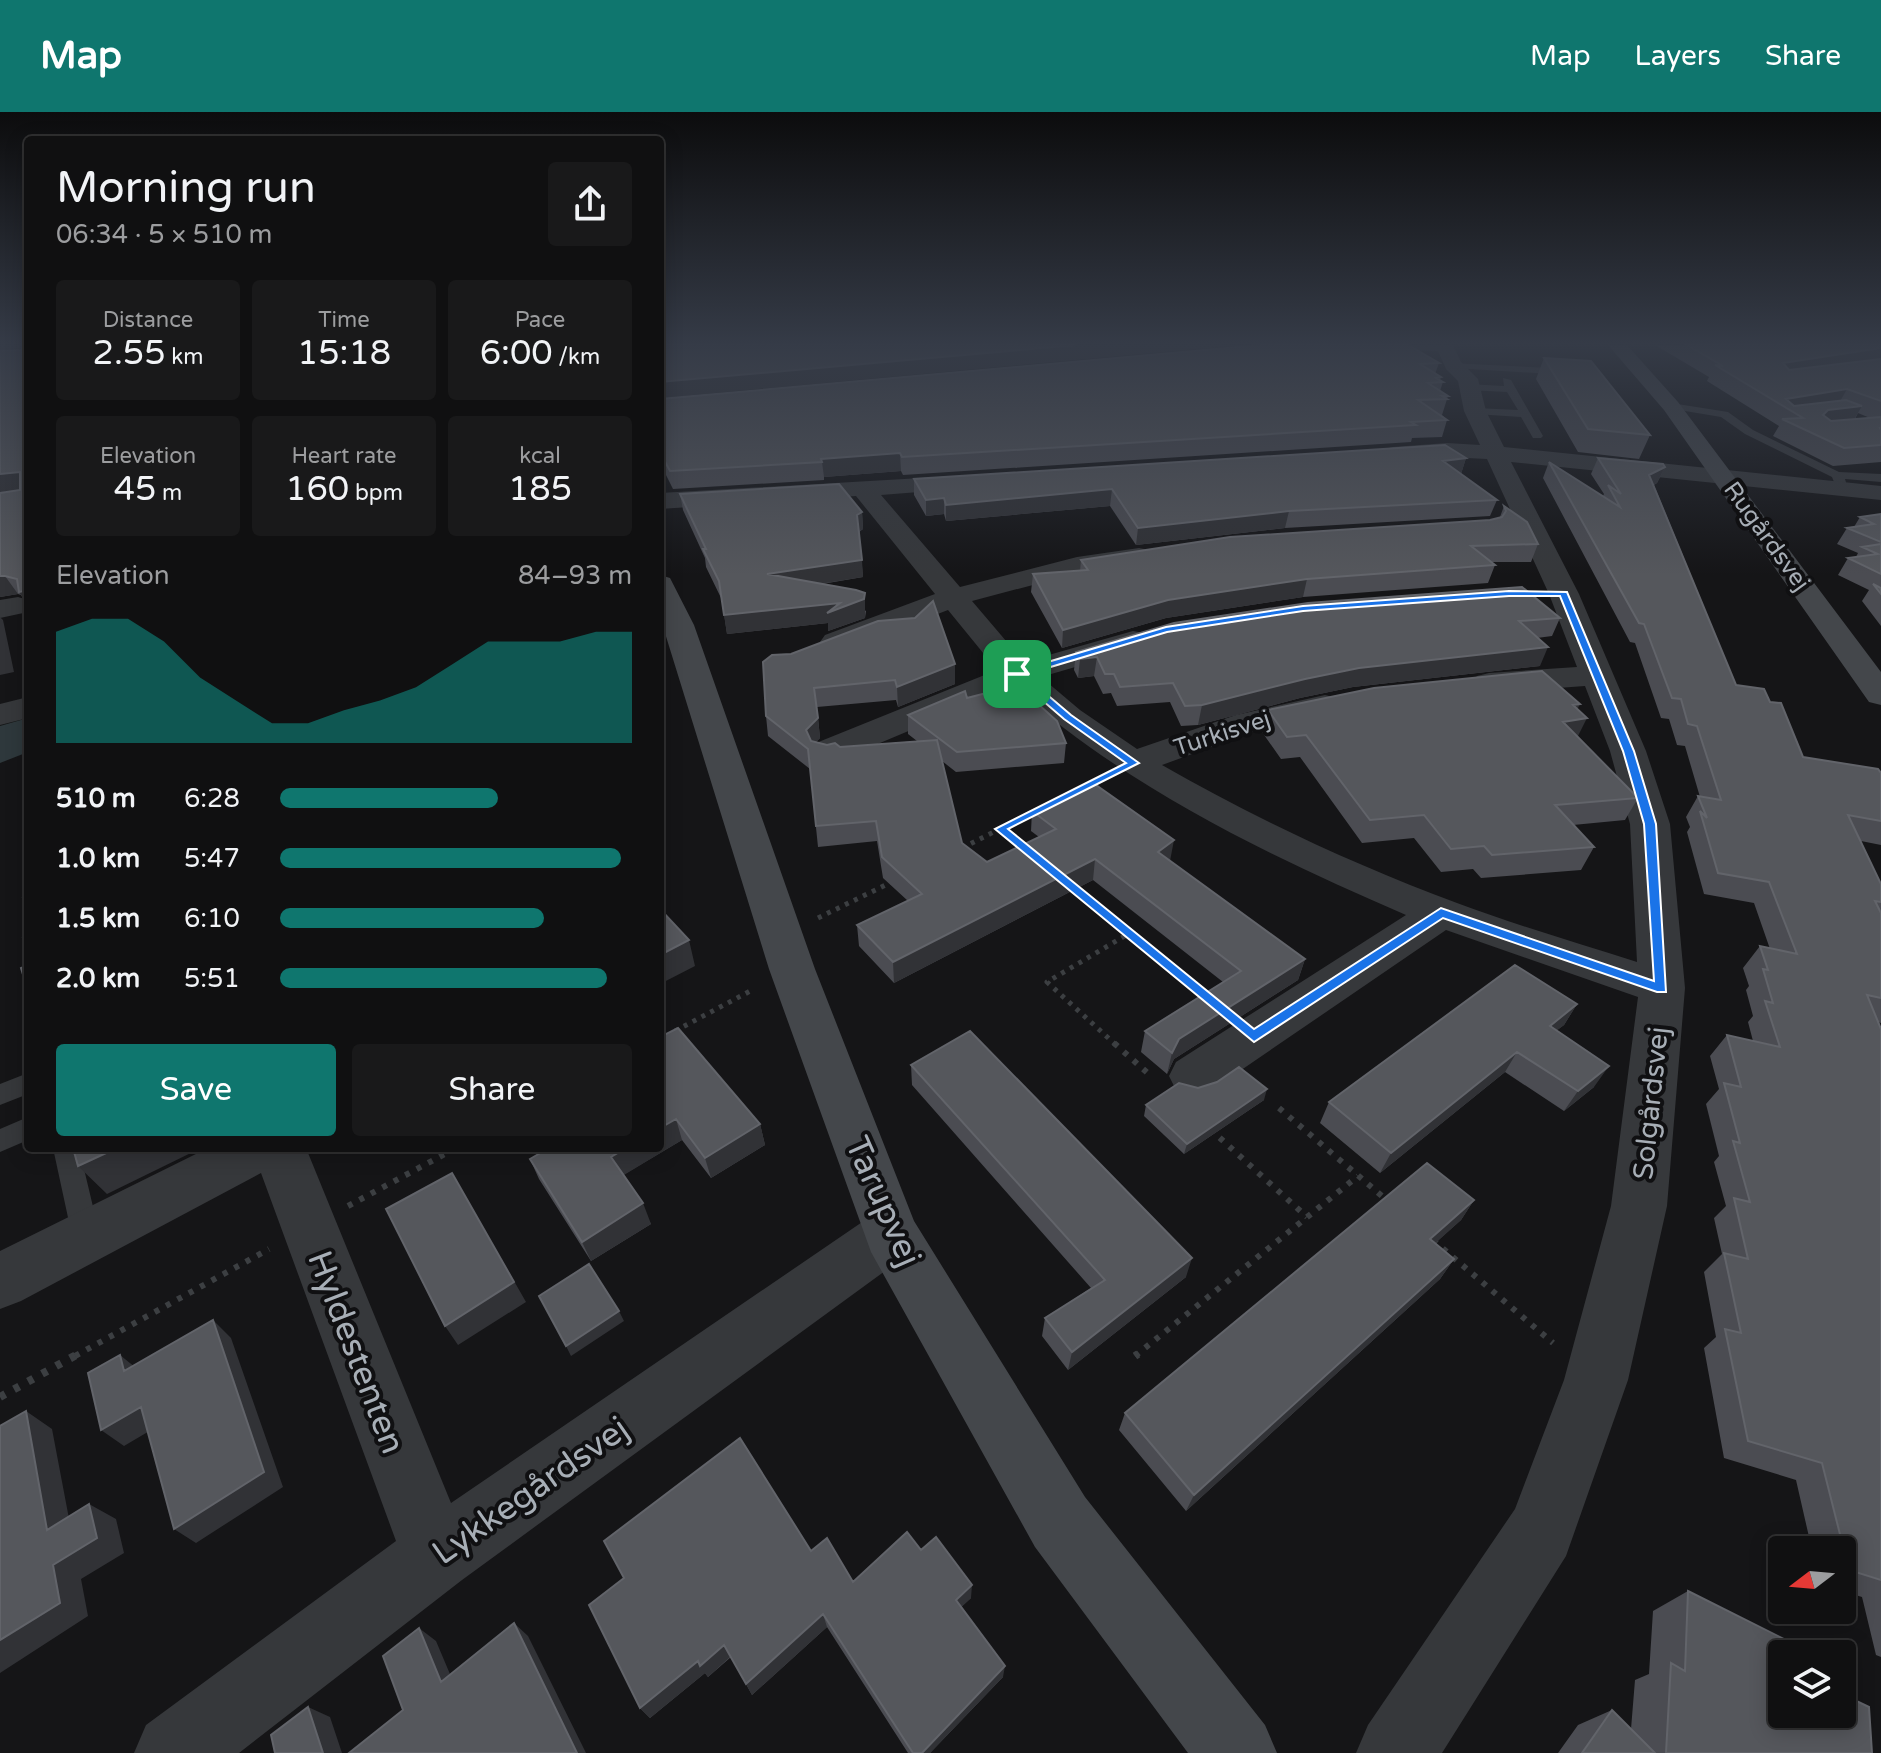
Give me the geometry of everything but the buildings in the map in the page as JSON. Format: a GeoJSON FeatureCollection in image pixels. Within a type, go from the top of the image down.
{"type":"FeatureCollection","features":[{"type":"Feature","properties":{"kind":"main road","name":"Rugårdsvej"},"geometry":{"type":"LineString","coordinates":[[1682,422],[1881,695]]}},
{"type":"Feature","properties":{"kind":"main road","name":"Tarupvej"},"geometry":{"type":"LineString","coordinates":[[664,593],[679,625],[787,952],[891,1234],[1060,1522],[1237,1753]]}},
{"type":"Feature","properties":{"kind":"street"},"geometry":{"type":"LineString","coordinates":[[1372,456],[1447,450],[1463,422]]}},
{"type":"Feature","properties":{"kind":"street","name":"Solgårdsvej"},"geometry":{"type":"LineString","coordinates":[[1396,1753],[1541,1531],[1596,1380],[1639,1206],[1662,988],[1650,824],[1628,751],[1598,675],[1550,594],[1492,422]]}},
{"type":"Feature","properties":{"kind":"street"},"geometry":{"type":"LineString","coordinates":[[1569,422],[1722,476],[1839,482],[1881,493]]}},
{"type":"Feature","properties":{"kind":"street"},"geometry":{"type":"LineString","coordinates":[[664,501],[993,481]]}},
{"type":"Feature","properties":{"kind":"street","name":"Turkisvej"},"geometry":{"type":"LineString","coordinates":[[863,489],[1017,674],[1068,717],[1133,763],[1211,809],[1305,856],[1441,913],[1662,988]]}},
{"type":"Feature","properties":{"kind":"street"},"geometry":{"type":"LineString","coordinates":[[809,652],[951,598],[1077,565],[1165,552]]}},
{"type":"Feature","properties":{"kind":"street"},"geometry":{"type":"LineString","coordinates":[[829,751],[1017,674],[1166,630]]}},
{"type":"Feature","properties":{"kind":"street"},"geometry":{"type":"LineString","coordinates":[[1450,686],[1598,675]]}},
{"type":"Feature","properties":{"kind":"street","name":"Turkisvej"},"geometry":{"type":"LineString","coordinates":[[1133,763],[1248,722],[1360,699]]}},
{"type":"Feature","properties":{"kind":"street"},"geometry":{"type":"LineString","coordinates":[[0,715],[24,708]]}},
{"type":"Feature","properties":{"kind":"street"},"geometry":{"type":"LineString","coordinates":[[1194,1076],[1441,913]]}},
{"type":"Feature","properties":{"kind":"street"},"geometry":{"type":"LineString","coordinates":[[0,1281],[251,1152]]}},
{"type":"Feature","properties":{"kind":"street","name":"Hyldestenten"},"geometry":{"type":"LineString","coordinates":[[280,1152],[437,1555]]}},
{"type":"Feature","properties":{"kind":"street","name":"Lykkegårdsvej"},"geometry":{"type":"LineString","coordinates":[[174,1753],[437,1555],[891,1234]]}},
{"type":"Feature","properties":{"kind":"lane"},"geometry":{"type":"LineString","coordinates":[[1735,422],[1839,482],[1881,478]]}},
{"type":"Feature","properties":{"kind":"lane"},"geometry":{"type":"LineString","coordinates":[[0,1095],[24,1085]]}},
{"type":"Feature","properties":{"kind":"lane"},"geometry":{"type":"LineString","coordinates":[[0,1141],[24,1130]]}},
{"type":"Feature","properties":{"kind":"lane"},"geometry":{"type":"LineString","coordinates":[[67,1152],[86,1236]]}},
{"type":"Feature","properties":{"kind":"path"},"geometry":{"type":"LineString","coordinates":[[960,849],[1040,809]]}},
{"type":"Feature","properties":{"kind":"path"},"geometry":{"type":"LineString","coordinates":[[1000,829],[1035,857]]}},
{"type":"Feature","properties":{"kind":"path"},"geometry":{"type":"LineString","coordinates":[[673,1032],[787,952],[905,876]]}},
{"type":"Feature","properties":{"kind":"path"},"geometry":{"type":"LineString","coordinates":[[1059,876],[1254,1037]]}},
{"type":"Feature","properties":{"kind":"path"},"geometry":{"type":"LineString","coordinates":[[1279,1108],[1394,1207]]}},
{"type":"Feature","properties":{"kind":"path"},"geometry":{"type":"LineString","coordinates":[[0,1397],[449,1152]]}},
{"type":"Feature","properties":{"kind":"path"},"geometry":{"type":"LineString","coordinates":[[1135,1356],[1358,1176]]}},
{"type":"Feature","properties":{"kind":"path"},"geometry":{"type":"LineString","coordinates":[[1430,1237],[1596,1380]]}},
{"type":"Feature","properties":{"kind":"shaded area"},"geometry":{"type":"Polygon","coordinates":[[[24,719],[24,754],[0,763],[0,726],[24,719]]]}},
{"type":"Feature","properties":{"kind":"route"},"geometry":{"type":"LineString","coordinates":[[1509,593],[1564,594],[1628,751],[1650,824],[1662,988],[1441,913],[1254,1037],[1000,829],[1133,763],[1068,717],[1017,674],[1166,630],[1303,609],[1509,593]]}}]}
